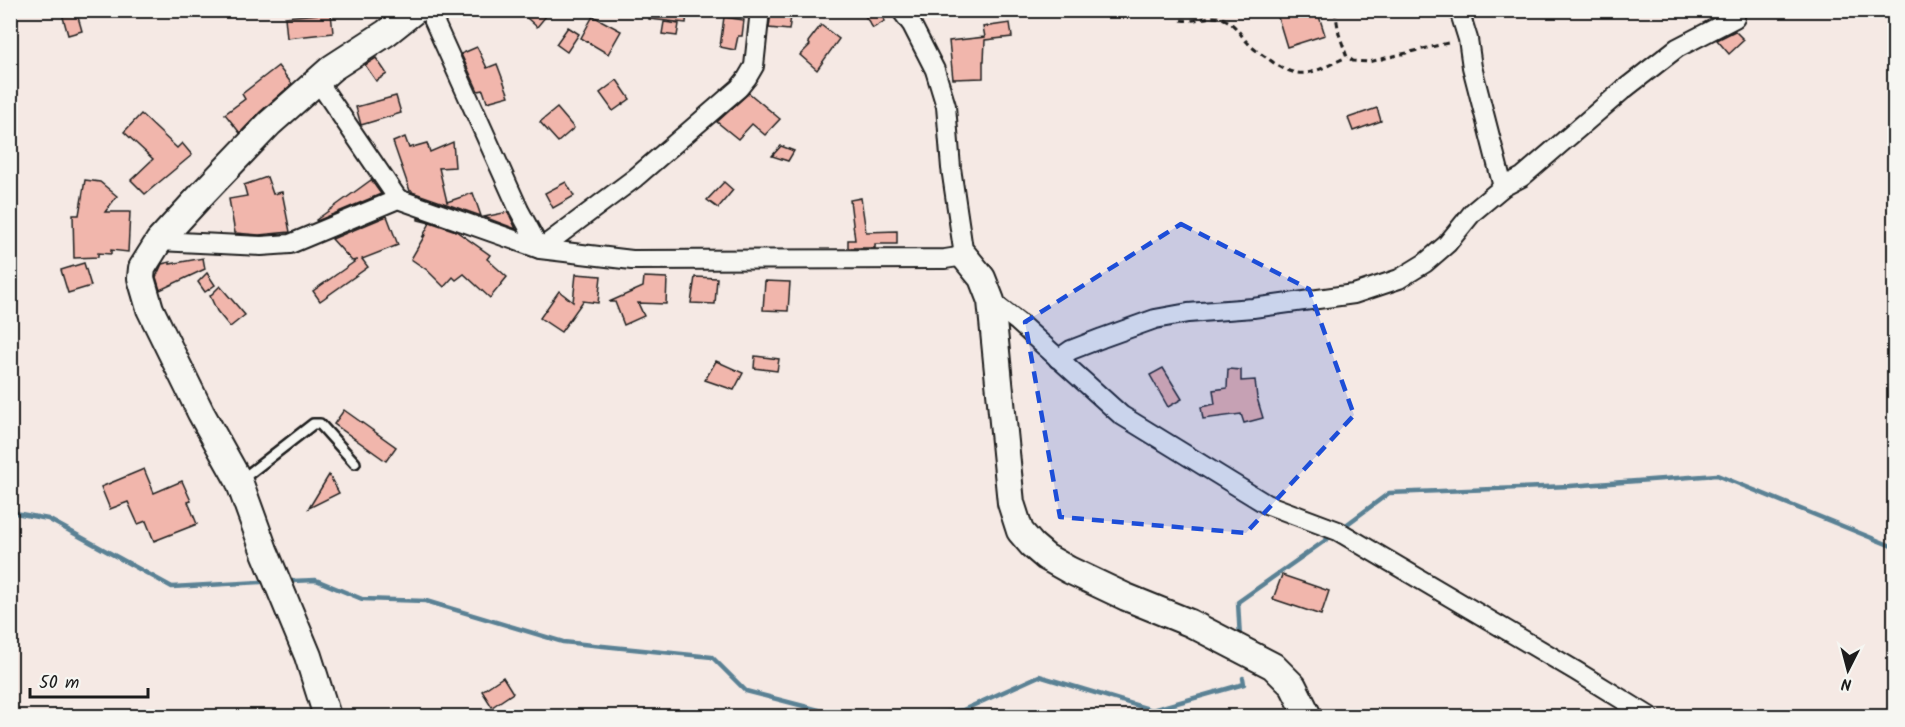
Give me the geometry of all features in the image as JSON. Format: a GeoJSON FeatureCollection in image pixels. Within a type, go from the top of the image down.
{"type":"FeatureCollection","features":[{"type":"Feature","properties":{"kind":"main road"},"geometry":{"type":"LineString","coordinates":[[327,717],[308,656],[264,550],[239,481],[201,413],[145,297],[141,278],[142,268],[159,241],[262,132],[317,80],[386,33],[415,10]]}},
{"type":"Feature","properties":{"kind":"main road"},"geometry":{"type":"LineString","coordinates":[[964,256],[982,278],[991,301],[1011,503],[1020,531],[1046,557],[1069,570],[1126,597],[1190,623],[1273,666],[1293,686],[1308,717]]}},
{"type":"Feature","properties":{"kind":"street"},"geometry":{"type":"LineString","coordinates":[[429,10],[519,210],[540,249]]}},
{"type":"Feature","properties":{"kind":"street"},"geometry":{"type":"LineString","coordinates":[[540,249],[635,178],[739,88],[754,66],[760,10]]}},
{"type":"Feature","properties":{"kind":"street"},"geometry":{"type":"LineString","coordinates":[[317,80],[398,199],[540,249],[632,260],[945,259],[964,256],[951,168],[946,106],[935,70],[912,25],[901,10]]}},
{"type":"Feature","properties":{"kind":"street"},"geometry":{"type":"LineString","coordinates":[[1461,15],[1468,39],[1472,68],[1503,187]]}},
{"type":"Feature","properties":{"kind":"street"},"geometry":{"type":"LineString","coordinates":[[1058,359],[1101,338],[1155,319],[1188,313],[1253,308],[1354,294],[1399,279],[1425,263],[1447,244],[1473,212],[1503,187],[1522,177],[1623,90],[1677,48],[1735,18]]}},
{"type":"Feature","properties":{"kind":"street"},"geometry":{"type":"LineString","coordinates":[[159,241],[261,246],[290,244],[398,199]]}},
{"type":"Feature","properties":{"kind":"street"},"geometry":{"type":"LineString","coordinates":[[991,301],[1018,322],[1121,415],[1266,504],[1338,531],[1576,671],[1649,717]]}},
{"type":"Feature","properties":{"kind":"lane"},"geometry":{"type":"LineString","coordinates":[[239,481],[313,424],[320,424],[355,463]]}},
{"type":"Feature","properties":{"kind":"path"},"geometry":{"type":"LineString","coordinates":[[1335,10],[1339,34],[1347,57],[1353,61],[1369,62],[1468,39]]}},
{"type":"Feature","properties":{"kind":"path"},"geometry":{"type":"LineString","coordinates":[[1461,15],[1500,10]]}},
{"type":"Feature","properties":{"kind":"path"},"geometry":{"type":"LineString","coordinates":[[1181,20],[1192,22],[1215,17],[1227,20],[1234,25],[1249,45],[1287,72],[1309,73],[1347,57]]}},
{"type":"Feature","properties":{"kind":"highlighted area"},"geometry":{"type":"Polygon","coordinates":[[[1181,224],[1309,289],[1354,415],[1246,533],[1060,517],[1025,322],[1181,224]]]}},
{"type":"Feature","properties":{"kind":"building"},"geometry":{"type":"Polygon","coordinates":[[[61,10],[76,10],[82,31],[68,35],[61,10]]]}},
{"type":"Feature","properties":{"kind":"building"},"geometry":{"type":"Polygon","coordinates":[[[518,10],[551,10],[537,27],[518,10]]]}},
{"type":"Feature","properties":{"kind":"building"},"geometry":{"type":"Polygon","coordinates":[[[650,10],[687,10],[686,23],[649,19],[650,10]]]}},
{"type":"Feature","properties":{"kind":"building"},"geometry":{"type":"Polygon","coordinates":[[[861,10],[879,10],[885,21],[873,28],[861,10]]]}},
{"type":"Feature","properties":{"kind":"building"},"geometry":{"type":"Polygon","coordinates":[[[1289,10],[1317,10],[1325,35],[1287,47],[1277,14],[1289,10]]]}},
{"type":"Feature","properties":{"kind":"building"},"geometry":{"type":"Polygon","coordinates":[[[331,13],[333,33],[287,38],[285,17],[331,13]]]}},
{"type":"Feature","properties":{"kind":"building"},"geometry":{"type":"Polygon","coordinates":[[[771,13],[791,16],[789,30],[769,28],[771,13]]]}},
{"type":"Feature","properties":{"kind":"building"},"geometry":{"type":"Polygon","coordinates":[[[593,16],[621,31],[608,54],[581,38],[593,16]]]}},
{"type":"Feature","properties":{"kind":"building"},"geometry":{"type":"Polygon","coordinates":[[[724,17],[744,20],[742,36],[738,36],[735,50],[720,47],[724,17]]]}},
{"type":"Feature","properties":{"kind":"building"},"geometry":{"type":"Polygon","coordinates":[[[664,22],[679,24],[677,36],[662,34],[664,22]]]}},
{"type":"Feature","properties":{"kind":"building"},"geometry":{"type":"Polygon","coordinates":[[[1010,23],[1012,37],[985,40],[983,78],[953,79],[949,41],[985,37],[983,27],[1010,23]]]}},
{"type":"Feature","properties":{"kind":"building"},"geometry":{"type":"Polygon","coordinates":[[[821,25],[839,39],[817,70],[800,55],[810,45],[808,42],[821,25]]]}},
{"type":"Feature","properties":{"kind":"building"},"geometry":{"type":"Polygon","coordinates":[[[568,27],[579,34],[567,52],[556,44],[568,27]]]}},
{"type":"Feature","properties":{"kind":"building"},"geometry":{"type":"Polygon","coordinates":[[[1735,31],[1744,40],[1729,54],[1717,40],[1735,31]]]}},
{"type":"Feature","properties":{"kind":"building"},"geometry":{"type":"Polygon","coordinates":[[[477,47],[487,68],[497,64],[509,96],[487,102],[483,90],[478,91],[461,54],[477,47]]]}},
{"type":"Feature","properties":{"kind":"building"},"geometry":{"type":"Polygon","coordinates":[[[376,58],[387,74],[376,81],[365,65],[376,58]]]}},
{"type":"Feature","properties":{"kind":"building"},"geometry":{"type":"Polygon","coordinates":[[[278,66],[292,84],[240,133],[225,114],[245,99],[242,94],[278,66]]]}},
{"type":"Feature","properties":{"kind":"building"},"geometry":{"type":"Polygon","coordinates":[[[617,80],[630,99],[613,111],[600,93],[617,80]]]}},
{"type":"Feature","properties":{"kind":"building"},"geometry":{"type":"Polygon","coordinates":[[[749,93],[780,119],[765,135],[752,124],[738,139],[717,122],[749,93]]]}},
{"type":"Feature","properties":{"kind":"building"},"geometry":{"type":"Polygon","coordinates":[[[396,96],[401,113],[361,125],[356,107],[396,96]]]}},
{"type":"Feature","properties":{"kind":"building"},"geometry":{"type":"Polygon","coordinates":[[[557,108],[574,128],[558,142],[540,122],[557,108]]]}},
{"type":"Feature","properties":{"kind":"building"},"geometry":{"type":"Polygon","coordinates":[[[1377,108],[1381,121],[1353,131],[1348,118],[1377,108]]]}},
{"type":"Feature","properties":{"kind":"building"},"geometry":{"type":"Polygon","coordinates":[[[141,114],[177,148],[182,143],[192,155],[145,194],[131,180],[153,159],[124,132],[141,114]]]}},
{"type":"Feature","properties":{"kind":"building"},"geometry":{"type":"Polygon","coordinates":[[[405,137],[409,148],[427,143],[430,152],[453,142],[455,167],[439,168],[447,202],[473,193],[481,216],[410,191],[393,142],[405,137]]]}},
{"type":"Feature","properties":{"kind":"building"},"geometry":{"type":"Polygon","coordinates":[[[781,146],[794,151],[788,161],[772,156],[781,146]]]}},
{"type":"Feature","properties":{"kind":"building"},"geometry":{"type":"Polygon","coordinates":[[[267,177],[273,194],[282,192],[290,232],[259,235],[235,233],[229,199],[247,196],[244,185],[267,177]]]}},
{"type":"Feature","properties":{"kind":"building"},"geometry":{"type":"Polygon","coordinates":[[[85,180],[100,182],[117,196],[105,212],[130,212],[128,252],[111,250],[111,254],[98,253],[98,257],[74,258],[73,215],[79,215],[85,180]]]}},
{"type":"Feature","properties":{"kind":"building"},"geometry":{"type":"Polygon","coordinates":[[[371,180],[381,194],[316,220],[371,180]]]}},
{"type":"Feature","properties":{"kind":"building"},"geometry":{"type":"Polygon","coordinates":[[[566,182],[574,196],[553,208],[545,193],[566,182]]]}},
{"type":"Feature","properties":{"kind":"building"},"geometry":{"type":"Polygon","coordinates":[[[724,182],[733,190],[718,208],[707,200],[724,182]]]}},
{"type":"Feature","properties":{"kind":"building"},"geometry":{"type":"Polygon","coordinates":[[[861,198],[866,232],[897,231],[897,244],[875,244],[875,248],[848,248],[848,240],[855,240],[850,200],[861,198]]]}},
{"type":"Feature","properties":{"kind":"building"},"geometry":{"type":"Polygon","coordinates":[[[508,212],[516,229],[484,217],[508,212]]]}},
{"type":"Feature","properties":{"kind":"building"},"geometry":{"type":"Polygon","coordinates":[[[387,216],[398,245],[362,259],[368,267],[320,301],[313,291],[357,260],[352,261],[332,239],[387,216]]]}},
{"type":"Feature","properties":{"kind":"building"},"geometry":{"type":"Polygon","coordinates":[[[418,218],[456,231],[490,255],[487,259],[507,277],[490,298],[464,274],[456,280],[453,277],[444,287],[427,270],[411,259],[430,223],[418,220],[418,218]]]}},
{"type":"Feature","properties":{"kind":"building"},"geometry":{"type":"Polygon","coordinates":[[[203,258],[205,269],[160,290],[156,277],[162,264],[203,258]]]}},
{"type":"Feature","properties":{"kind":"building"},"geometry":{"type":"Polygon","coordinates":[[[84,263],[91,286],[68,293],[61,270],[84,263]]]}},
{"type":"Feature","properties":{"kind":"building"},"geometry":{"type":"Polygon","coordinates":[[[207,273],[215,285],[205,292],[198,282],[207,273]]]}},
{"type":"Feature","properties":{"kind":"building"},"geometry":{"type":"Polygon","coordinates":[[[576,274],[601,276],[598,303],[583,301],[561,332],[540,318],[559,291],[573,302],[576,274]]]}},
{"type":"Feature","properties":{"kind":"building"},"geometry":{"type":"Polygon","coordinates":[[[644,277],[667,278],[666,304],[638,303],[644,316],[624,325],[615,302],[609,302],[643,287],[644,277]]]}},
{"type":"Feature","properties":{"kind":"building"},"geometry":{"type":"Polygon","coordinates":[[[695,277],[717,278],[715,304],[691,303],[695,277]]]}},
{"type":"Feature","properties":{"kind":"building"},"geometry":{"type":"Polygon","coordinates":[[[765,281],[790,282],[788,311],[763,310],[765,281]]]}},
{"type":"Feature","properties":{"kind":"building"},"geometry":{"type":"Polygon","coordinates":[[[220,286],[245,315],[230,327],[217,311],[210,296],[220,286]]]}},
{"type":"Feature","properties":{"kind":"building"},"geometry":{"type":"Polygon","coordinates":[[[755,356],[779,359],[777,371],[754,368],[755,356]]]}},
{"type":"Feature","properties":{"kind":"building"},"geometry":{"type":"Polygon","coordinates":[[[716,361],[743,373],[734,390],[705,380],[716,361]]]}},
{"type":"Feature","properties":{"kind":"building"},"geometry":{"type":"Polygon","coordinates":[[[1163,368],[1182,399],[1168,407],[1150,375],[1163,368]]]}},
{"type":"Feature","properties":{"kind":"building"},"geometry":{"type":"Polygon","coordinates":[[[1228,369],[1241,370],[1241,381],[1255,380],[1263,418],[1244,423],[1241,414],[1203,419],[1201,407],[1215,404],[1213,390],[1227,388],[1228,369]]]}},
{"type":"Feature","properties":{"kind":"building"},"geometry":{"type":"Polygon","coordinates":[[[344,410],[396,447],[386,461],[334,424],[344,410]]]}},
{"type":"Feature","properties":{"kind":"building"},"geometry":{"type":"Polygon","coordinates":[[[144,469],[154,493],[182,481],[191,501],[188,502],[197,524],[154,541],[146,521],[138,524],[128,502],[110,509],[101,487],[144,469]]]}},
{"type":"Feature","properties":{"kind":"building"},"geometry":{"type":"Polygon","coordinates":[[[329,475],[339,493],[309,508],[329,475]]]}},
{"type":"Feature","properties":{"kind":"building"},"geometry":{"type":"Polygon","coordinates":[[[1282,575],[1329,591],[1321,615],[1273,599],[1282,575]]]}},
{"type":"Feature","properties":{"kind":"building"},"geometry":{"type":"Polygon","coordinates":[[[503,677],[513,693],[492,707],[482,691],[503,677]]]}},
{"type":"Feature","properties":{"kind":"waterway"},"geometry":{"type":"LineString","coordinates":[[1342,528],[1389,493],[1570,486],[1717,475],[1894,547]]}},
{"type":"Feature","properties":{"kind":"waterway"},"geometry":{"type":"LineString","coordinates":[[10,512],[48,519],[172,587],[261,582]]}},
{"type":"Feature","properties":{"kind":"waterway"},"geometry":{"type":"LineString","coordinates":[[1240,639],[1238,602],[1333,535]]}},
{"type":"Feature","properties":{"kind":"waterway"},"geometry":{"type":"LineString","coordinates":[[291,581],[316,580],[362,599],[426,601],[563,642],[712,657],[746,691],[842,716]]}},
{"type":"Feature","properties":{"kind":"waterway"},"geometry":{"type":"LineString","coordinates":[[918,716],[963,710],[1039,676],[1152,710],[1244,684],[1243,678]]}}]}
